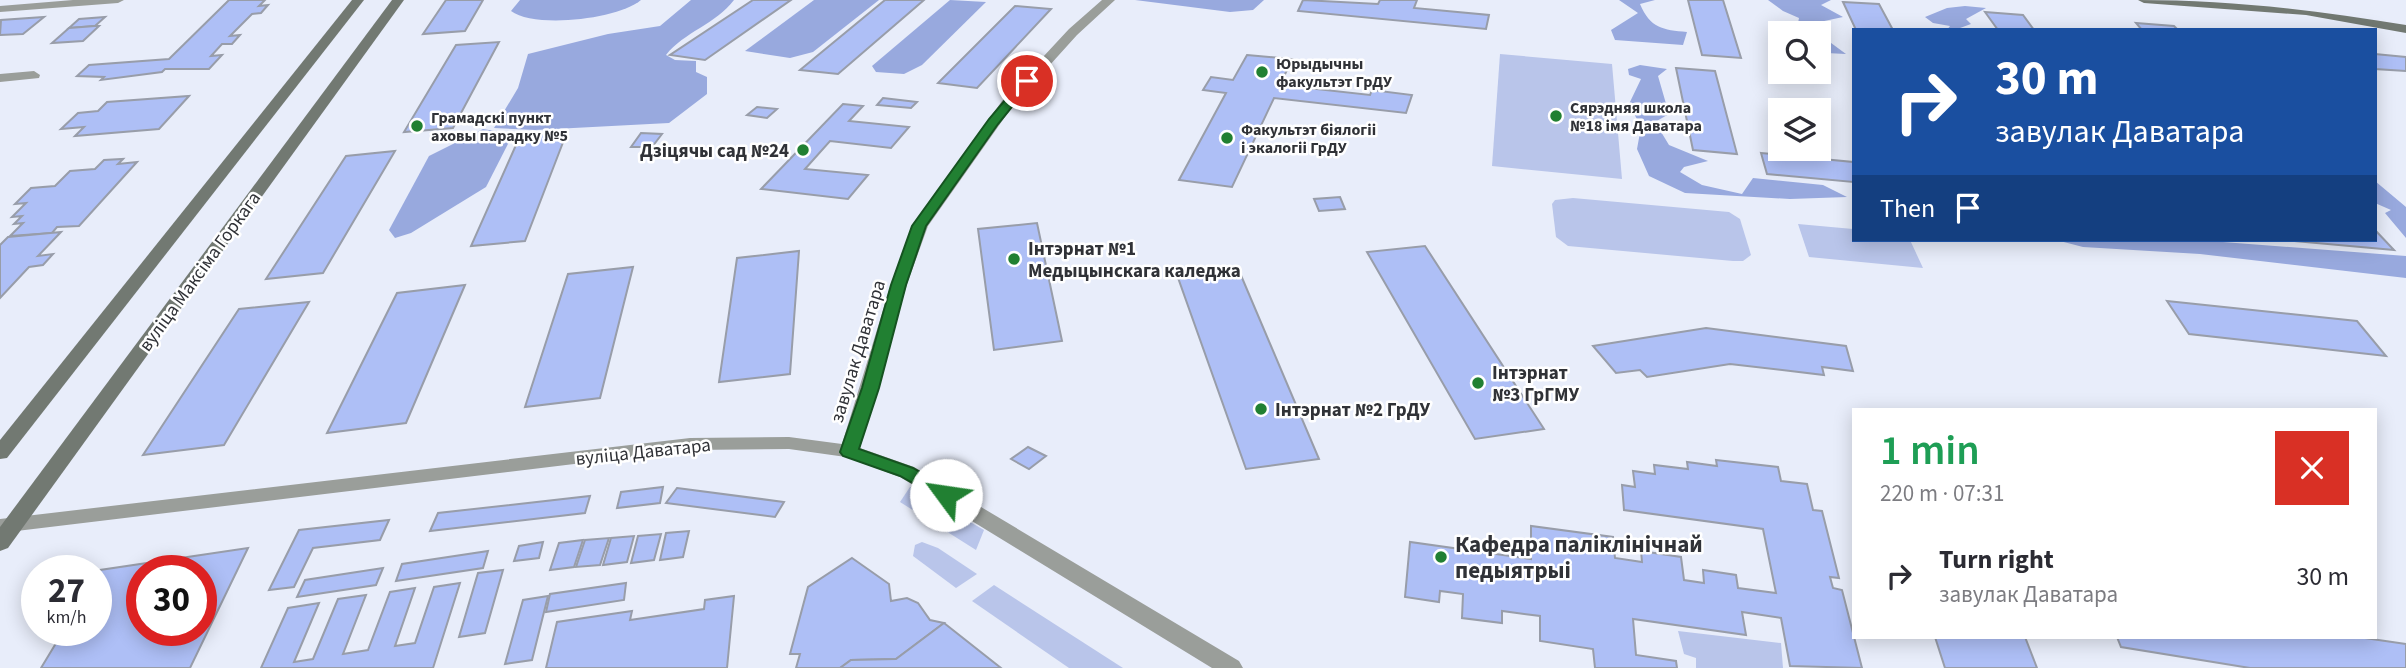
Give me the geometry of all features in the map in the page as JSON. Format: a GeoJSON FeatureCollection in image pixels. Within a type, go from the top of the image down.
{"type":"FeatureCollection","features":[{"type":"Feature","properties":{"kind":"main road","name":"вуліца Максіма Горкага"},"geometry":{"type":"LineString","coordinates":[[0,453],[358,0]]}},
{"type":"Feature","properties":{"kind":"main road","name":"вуліца Максіма Горкага"},"geometry":{"type":"LineString","coordinates":[[0,543],[7,526],[398,0]]}},
{"type":"Feature","properties":{"kind":"main road"},"geometry":{"type":"LineString","coordinates":[[2144,0],[2306,12],[2406,29]]}},
{"type":"Feature","properties":{"kind":"street"},"geometry":{"type":"LineString","coordinates":[[2,10],[17,0]]}},
{"type":"Feature","properties":{"kind":"street"},"geometry":{"type":"LineString","coordinates":[[2,10],[118,0]]}},
{"type":"Feature","properties":{"kind":"street","name":"завулак Даватара"},"geometry":{"type":"LineString","coordinates":[[849,452],[919,226],[1007,104],[1073,32],[1109,0]]}},
{"type":"Feature","properties":{"kind":"street"},"geometry":{"type":"LineString","coordinates":[[0,78],[34,75]]}},
{"type":"Feature","properties":{"kind":"street","name":"вуліца Даватара"},"geometry":{"type":"LineString","coordinates":[[7,526],[690,444],[789,443],[849,452],[907,472],[1231,668]]}},
{"type":"Feature","properties":{"kind":"shaded area"},"geometry":{"type":"Polygon","coordinates":[[[520,0],[641,0],[630,7],[597,17],[538,20],[511,11],[520,0]]]}},
{"type":"Feature","properties":{"kind":"shaded area"},"geometry":{"type":"Polygon","coordinates":[[[691,0],[734,0],[666,55],[675,60],[696,61],[696,72],[707,77],[707,94],[669,123],[535,130],[494,128],[518,88],[528,54],[608,34],[660,26],[691,0]]]}},
{"type":"Feature","properties":{"kind":"shaded area"},"geometry":{"type":"Polygon","coordinates":[[[814,0],[879,0],[813,52],[790,58],[745,51],[814,0]]]}},
{"type":"Feature","properties":{"kind":"shaded area"},"geometry":{"type":"Polygon","coordinates":[[[950,0],[986,2],[922,65],[904,74],[876,72],[872,66],[950,0]]]}},
{"type":"Feature","properties":{"kind":"shaded area"},"geometry":{"type":"Polygon","coordinates":[[[1135,0],[1264,0],[1253,10],[1230,12],[1135,0]]]}},
{"type":"Feature","properties":{"kind":"shaded area"},"geometry":{"type":"Polygon","coordinates":[[[1619,0],[1655,0],[1640,4],[1644,12],[1658,26],[1687,32],[1683,45],[1615,40],[1611,30],[1638,13],[1619,0]]]}},
{"type":"Feature","properties":{"kind":"shaded area"},"geometry":{"type":"Polygon","coordinates":[[[1768,0],[1831,0],[1821,5],[1843,17],[1824,21],[1798,21],[1799,18],[1768,0]]]}},
{"type":"Feature","properties":{"kind":"shaded area"},"geometry":{"type":"Polygon","coordinates":[[[1947,8],[1986,8],[1966,19],[1971,24],[1960,28],[1948,28],[1950,26],[1933,23],[1925,17],[1947,8]]]}},
{"type":"Feature","properties":{"kind":"shaded area"},"geometry":{"type":"Polygon","coordinates":[[[1831,43],[1846,54],[1831,53],[1831,43]]]}},
{"type":"Feature","properties":{"kind":"shaded area"},"geometry":{"type":"Polygon","coordinates":[[[1500,54],[1612,64],[1622,179],[1492,166],[1500,54]]]}},
{"type":"Feature","properties":{"kind":"shaded area"},"geometry":{"type":"Polygon","coordinates":[[[1640,65],[1667,69],[1658,76],[1669,114],[1655,122],[1669,145],[1708,161],[1684,167],[1680,172],[1702,185],[1742,194],[1753,178],[1823,185],[1847,197],[1790,199],[1685,193],[1649,176],[1637,149],[1641,127],[1629,104],[1641,79],[1629,75],[1628,69],[1640,65]]]}},
{"type":"Feature","properties":{"kind":"shaded area"},"geometry":{"type":"Polygon","coordinates":[[[483,129],[513,134],[486,187],[411,233],[395,238],[389,230],[429,156],[483,129]]]}},
{"type":"Feature","properties":{"kind":"shaded area"},"geometry":{"type":"Polygon","coordinates":[[[2377,183],[2406,207],[2406,238],[2385,213],[2391,210],[2377,204],[2377,183]]]}},
{"type":"Feature","properties":{"kind":"shaded area"},"geometry":{"type":"Polygon","coordinates":[[[1573,198],[1729,212],[1740,219],[1751,255],[1743,261],[1733,261],[1568,246],[1556,237],[1552,204],[1555,200],[1573,198]]]}},
{"type":"Feature","properties":{"kind":"shaded area"},"geometry":{"type":"Polygon","coordinates":[[[1798,224],[1852,229],[1852,242],[1911,242],[1923,268],[1809,257],[1798,224]]]}},
{"type":"Feature","properties":{"kind":"shaded area"},"geometry":{"type":"Polygon","coordinates":[[[2064,242],[2223,242],[2406,256],[2406,278],[2200,254],[2083,247],[2064,242]]]}},
{"type":"Feature","properties":{"kind":"shaded area"},"geometry":{"type":"Polygon","coordinates":[[[910,487],[984,530],[976,550],[900,502],[910,487]]]}},
{"type":"Feature","properties":{"kind":"shaded area"},"geometry":{"type":"Polygon","coordinates":[[[922,542],[938,548],[977,574],[956,588],[913,556],[915,545],[922,542]]]}},
{"type":"Feature","properties":{"kind":"shaded area"},"geometry":{"type":"Polygon","coordinates":[[[994,585],[1123,668],[1069,668],[972,601],[994,585]]]}},
{"type":"Feature","properties":{"kind":"shaded area"},"geometry":{"type":"Polygon","coordinates":[[[1678,631],[1781,643],[1783,668],[1696,668],[1696,658],[1684,654],[1678,631]]]}},
{"type":"Feature","properties":{"kind":"building"},"geometry":{"type":"Polygon","coordinates":[[[229,0],[265,0],[259,6],[268,5],[261,13],[252,14],[230,36],[240,35],[232,44],[222,44],[211,56],[222,55],[209,69],[165,69],[162,72],[101,80],[104,77],[77,76],[89,65],[169,59],[229,0]]]}},
{"type":"Feature","properties":{"kind":"building"},"geometry":{"type":"Polygon","coordinates":[[[446,0],[483,0],[465,31],[423,34],[446,0]]]}},
{"type":"Feature","properties":{"kind":"building"},"geometry":{"type":"Polygon","coordinates":[[[753,0],[791,0],[705,60],[670,55],[753,0]]]}},
{"type":"Feature","properties":{"kind":"building"},"geometry":{"type":"Polygon","coordinates":[[[885,0],[924,0],[838,74],[800,70],[885,0]]]}},
{"type":"Feature","properties":{"kind":"building"},"geometry":{"type":"Polygon","coordinates":[[[1303,0],[1378,4],[1380,0],[1417,0],[1414,8],[1489,15],[1486,29],[1298,11],[1303,0]]]}},
{"type":"Feature","properties":{"kind":"building"},"geometry":{"type":"Polygon","coordinates":[[[1688,0],[1723,0],[1741,58],[1702,55],[1688,0]]]}},
{"type":"Feature","properties":{"kind":"building"},"geometry":{"type":"Polygon","coordinates":[[[1843,2],[1879,4],[1892,28],[1855,28],[1843,2]]]}},
{"type":"Feature","properties":{"kind":"building"},"geometry":{"type":"Polygon","coordinates":[[[1015,6],[1051,9],[977,88],[938,83],[1015,6]]]}},
{"type":"Feature","properties":{"kind":"building"},"geometry":{"type":"Polygon","coordinates":[[[1985,12],[2023,15],[2033,28],[1997,28],[1985,12]]]}},
{"type":"Feature","properties":{"kind":"building"},"geometry":{"type":"Polygon","coordinates":[[[44,17],[23,34],[0,35],[1,20],[44,17]]]}},
{"type":"Feature","properties":{"kind":"building"},"geometry":{"type":"Polygon","coordinates":[[[105,17],[95,26],[69,28],[79,19],[105,17]]]}},
{"type":"Feature","properties":{"kind":"building"},"geometry":{"type":"Polygon","coordinates":[[[2136,23],[2176,28],[2140,28],[2136,23]]]}},
{"type":"Feature","properties":{"kind":"building"},"geometry":{"type":"Polygon","coordinates":[[[99,26],[83,41],[52,43],[69,28],[99,26]]]}},
{"type":"Feature","properties":{"kind":"building"},"geometry":{"type":"Polygon","coordinates":[[[499,42],[453,128],[404,132],[456,45],[499,42]]]}},
{"type":"Feature","properties":{"kind":"building"},"geometry":{"type":"Polygon","coordinates":[[[2377,54],[2406,57],[2406,71],[2377,69],[2377,54]]]}},
{"type":"Feature","properties":{"kind":"building"},"geometry":{"type":"Polygon","coordinates":[[[1247,55],[1292,59],[1280,85],[1370,95],[1372,90],[1412,95],[1406,113],[1274,98],[1232,187],[1179,180],[1226,93],[1203,90],[1211,77],[1233,80],[1247,55]]]}},
{"type":"Feature","properties":{"kind":"building"},"geometry":{"type":"Polygon","coordinates":[[[1676,68],[1715,71],[1737,154],[1693,150],[1676,68]]]}},
{"type":"Feature","properties":{"kind":"building"},"geometry":{"type":"Polygon","coordinates":[[[189,96],[159,129],[75,136],[84,127],[61,129],[78,113],[98,111],[107,102],[189,96]]]}},
{"type":"Feature","properties":{"kind":"building"},"geometry":{"type":"Polygon","coordinates":[[[883,98],[917,102],[911,108],[877,105],[883,98]]]}},
{"type":"Feature","properties":{"kind":"building"},"geometry":{"type":"Polygon","coordinates":[[[843,104],[863,106],[849,121],[909,127],[891,148],[830,141],[805,169],[868,175],[848,199],[761,189],[843,104]]]}},
{"type":"Feature","properties":{"kind":"building"},"geometry":{"type":"Polygon","coordinates":[[[757,107],[777,109],[767,118],[747,115],[757,107]]]}},
{"type":"Feature","properties":{"kind":"building"},"geometry":{"type":"Polygon","coordinates":[[[567,132],[525,241],[471,246],[520,136],[567,132]]]}},
{"type":"Feature","properties":{"kind":"building"},"geometry":{"type":"Polygon","coordinates":[[[641,133],[662,134],[652,147],[631,147],[641,133]]]}},
{"type":"Feature","properties":{"kind":"building"},"geometry":{"type":"Polygon","coordinates":[[[395,151],[323,273],[266,279],[346,156],[395,151]]]}},
{"type":"Feature","properties":{"kind":"building"},"geometry":{"type":"Polygon","coordinates":[[[1761,153],[1768,154],[1768,161],[1852,162],[1852,182],[1767,174],[1761,153]]]}},
{"type":"Feature","properties":{"kind":"building"},"geometry":{"type":"Polygon","coordinates":[[[123,159],[118,164],[137,162],[79,226],[57,227],[52,233],[10,236],[23,223],[14,224],[22,216],[12,217],[26,203],[15,204],[31,188],[55,186],[70,171],[95,169],[104,160],[123,159]]]}},
{"type":"Feature","properties":{"kind":"building"},"geometry":{"type":"Polygon","coordinates":[[[1340,197],[1345,209],[1319,211],[1314,199],[1340,197]]]}},
{"type":"Feature","properties":{"kind":"building","name":"Інтэрнат №1 Медыцынскага каледжа"},"geometry":{"type":"Polygon","coordinates":[[[1037,223],[1062,341],[994,350],[978,229],[1037,223]]]}},
{"type":"Feature","properties":{"kind":"building"},"geometry":{"type":"Polygon","coordinates":[[[61,232],[38,256],[53,254],[43,265],[29,267],[0,298],[0,245],[8,237],[61,232]]]}},
{"type":"Feature","properties":{"kind":"building"},"geometry":{"type":"Polygon","coordinates":[[[2377,232],[2394,250],[2304,242],[2377,242],[2377,232]]]}},
{"type":"Feature","properties":{"kind":"building","name":"Інтэрнат №3 ГрГМУ"},"geometry":{"type":"Polygon","coordinates":[[[1425,246],[1544,429],[1475,439],[1367,252],[1425,246]]]}},
{"type":"Feature","properties":{"kind":"building"},"geometry":{"type":"Polygon","coordinates":[[[799,251],[790,374],[719,382],[737,258],[799,251]]]}},
{"type":"Feature","properties":{"kind":"building","name":"Інтэрнат №2 ГрДУ"},"geometry":{"type":"Polygon","coordinates":[[[1237,266],[1319,459],[1246,469],[1176,272],[1237,266]]]}},
{"type":"Feature","properties":{"kind":"building"},"geometry":{"type":"Polygon","coordinates":[[[633,267],[600,398],[525,407],[568,274],[633,267]]]}},
{"type":"Feature","properties":{"kind":"building"},"geometry":{"type":"Polygon","coordinates":[[[465,285],[406,423],[327,433],[397,293],[465,285]]]}},
{"type":"Feature","properties":{"kind":"building"},"geometry":{"type":"Polygon","coordinates":[[[2167,301],[2357,321],[2386,356],[2189,334],[2167,301]]]}},
{"type":"Feature","properties":{"kind":"building"},"geometry":{"type":"Polygon","coordinates":[[[309,302],[224,445],[143,455],[239,309],[309,302]]]}},
{"type":"Feature","properties":{"kind":"building"},"geometry":{"type":"Polygon","coordinates":[[[1706,328],[1846,346],[1853,371],[1822,367],[1824,375],[1730,364],[1647,377],[1640,370],[1616,373],[1593,346],[1706,328]]]}},
{"type":"Feature","properties":{"kind":"building"},"geometry":{"type":"Polygon","coordinates":[[[1028,447],[1046,456],[1029,469],[1011,459],[1028,447]]]}},
{"type":"Feature","properties":{"kind":"building"},"geometry":{"type":"Polygon","coordinates":[[[1716,460],[1778,467],[1781,481],[1807,484],[1813,510],[1822,511],[1839,578],[1830,577],[1833,588],[1842,590],[1852,639],[1855,639],[1862,668],[1790,666],[1781,618],[1742,612],[1746,635],[1633,619],[1636,655],[1676,661],[1677,668],[1595,668],[1593,649],[1540,641],[1540,616],[1502,611],[1502,623],[1462,618],[1463,594],[1440,591],[1439,602],[1405,597],[1410,542],[1531,559],[1531,526],[1613,537],[1615,558],[1642,562],[1641,551],[1681,557],[1684,580],[1704,583],[1703,570],[1736,575],[1738,588],[1776,593],[1763,529],[1624,510],[1622,485],[1635,487],[1633,471],[1655,474],[1654,465],[1688,469],[1687,462],[1717,466],[1716,460]]]}},
{"type":"Feature","properties":{"kind":"building"},"geometry":{"type":"Polygon","coordinates":[[[663,487],[660,503],[617,508],[621,492],[663,487]]]}},
{"type":"Feature","properties":{"kind":"building"},"geometry":{"type":"Polygon","coordinates":[[[677,488],[784,502],[775,517],[666,503],[677,488]]]}},
{"type":"Feature","properties":{"kind":"building"},"geometry":{"type":"Polygon","coordinates":[[[590,496],[585,513],[430,531],[438,513],[590,496]]]}},
{"type":"Feature","properties":{"kind":"building"},"geometry":{"type":"Polygon","coordinates":[[[389,520],[380,540],[313,548],[294,587],[269,590],[299,530],[389,520]]]}},
{"type":"Feature","properties":{"kind":"building"},"geometry":{"type":"Polygon","coordinates":[[[689,531],[683,557],[660,560],[666,533],[689,531]]]}},
{"type":"Feature","properties":{"kind":"building"},"geometry":{"type":"Polygon","coordinates":[[[661,534],[654,560],[631,563],[638,536],[661,534]]]}},
{"type":"Feature","properties":{"kind":"building"},"geometry":{"type":"Polygon","coordinates":[[[634,536],[627,562],[603,565],[611,538],[634,536]]]}},
{"type":"Feature","properties":{"kind":"building"},"geometry":{"type":"Polygon","coordinates":[[[609,538],[600,565],[576,567],[585,540],[609,538]]]}},
{"type":"Feature","properties":{"kind":"building"},"geometry":{"type":"Polygon","coordinates":[[[583,540],[574,567],[550,570],[559,543],[583,540]]]}},
{"type":"Feature","properties":{"kind":"building"},"geometry":{"type":"Polygon","coordinates":[[[543,542],[539,558],[514,561],[519,546],[543,542]]]}},
{"type":"Feature","properties":{"kind":"building"},"geometry":{"type":"Polygon","coordinates":[[[248,548],[217,612],[217,555],[201,555],[248,548]]]}},
{"type":"Feature","properties":{"kind":"building"},"geometry":{"type":"Polygon","coordinates":[[[488,551],[483,568],[396,581],[402,564],[488,551]]]}},
{"type":"Feature","properties":{"kind":"building"},"geometry":{"type":"Polygon","coordinates":[[[852,558],[889,584],[891,601],[907,598],[918,603],[930,620],[944,623],[896,659],[851,660],[840,668],[796,668],[800,654],[790,654],[808,587],[852,558]]]}},
{"type":"Feature","properties":{"kind":"building"},"geometry":{"type":"Polygon","coordinates":[[[126,566],[126,646],[201,646],[190,668],[41,668],[54,646],[112,646],[112,568],[126,566]]]}},
{"type":"Feature","properties":{"kind":"building"},"geometry":{"type":"Polygon","coordinates":[[[383,568],[376,585],[297,597],[305,580],[383,568]]]}},
{"type":"Feature","properties":{"kind":"building"},"geometry":{"type":"Polygon","coordinates":[[[503,570],[485,633],[459,637],[478,573],[503,570]]]}},
{"type":"Feature","properties":{"kind":"building"},"geometry":{"type":"Polygon","coordinates":[[[460,583],[433,668],[261,668],[288,608],[319,603],[294,662],[313,659],[338,599],[366,595],[343,654],[368,650],[390,592],[415,588],[395,646],[415,643],[434,587],[460,583]]]}},
{"type":"Feature","properties":{"kind":"building"},"geometry":{"type":"Polygon","coordinates":[[[626,583],[624,600],[546,612],[550,594],[626,583]]]}},
{"type":"Feature","properties":{"kind":"building"},"geometry":{"type":"Polygon","coordinates":[[[548,596],[532,660],[505,664],[523,600],[548,596]]]}},
{"type":"Feature","properties":{"kind":"building"},"geometry":{"type":"Polygon","coordinates":[[[734,596],[727,668],[546,668],[557,622],[632,611],[630,620],[704,609],[705,600],[734,596]]]}},
{"type":"Feature","properties":{"kind":"building"},"geometry":{"type":"Polygon","coordinates":[[[944,623],[1001,668],[840,668],[851,660],[896,659],[944,623]]]}},
{"type":"Feature","properties":{"kind":"building"},"geometry":{"type":"Polygon","coordinates":[[[1936,639],[2026,639],[2037,668],[1945,668],[1936,639]]]}},
{"type":"Feature","properties":{"kind":"building"},"geometry":{"type":"Polygon","coordinates":[[[2118,639],[2372,639],[2406,644],[2406,668],[2250,668],[2121,647],[2118,639]]]}},
{"type":"Feature","properties":{"kind":"place","name":"Юрыдычны факультэт ГрДУ"},"geometry":{"type":"Point","coordinates":[1262,72]}},
{"type":"Feature","properties":{"kind":"place","name":"Сярэдняя школа №18 імя Даватара"},"geometry":{"type":"Point","coordinates":[1556,116]}},
{"type":"Feature","properties":{"kind":"place","name":"Грамадскі пункт аховы парадку №5"},"geometry":{"type":"Point","coordinates":[417,126]}},
{"type":"Feature","properties":{"kind":"place","name":"Факультэт біялогіі і экалогіі ГрДУ"},"geometry":{"type":"Point","coordinates":[1227,138]}},
{"type":"Feature","properties":{"kind":"place","name":"Дзіцячы сад №24"},"geometry":{"type":"Point","coordinates":[803,150]}},
{"type":"Feature","properties":{"kind":"place","name":"Інтэрнат №1 Медыцынскага каледжа"},"geometry":{"type":"Point","coordinates":[1014,259]}},
{"type":"Feature","properties":{"kind":"place","name":"Інтэрнат №3 ГрГМУ"},"geometry":{"type":"Point","coordinates":[1478,383]}},
{"type":"Feature","properties":{"kind":"place","name":"Інтэрнат №2 ГрДУ"},"geometry":{"type":"Point","coordinates":[1261,409]}},
{"type":"Feature","properties":{"kind":"place","name":"Кафедра паліклінічнай педыятрыі"},"geometry":{"type":"Point","coordinates":[1441,557]}},
{"type":"Feature","properties":{"kind":"route"},"geometry":{"type":"LineString","coordinates":[[946,495],[907,472],[849,452],[919,226],[993,122],[1027,81]]}}]}
